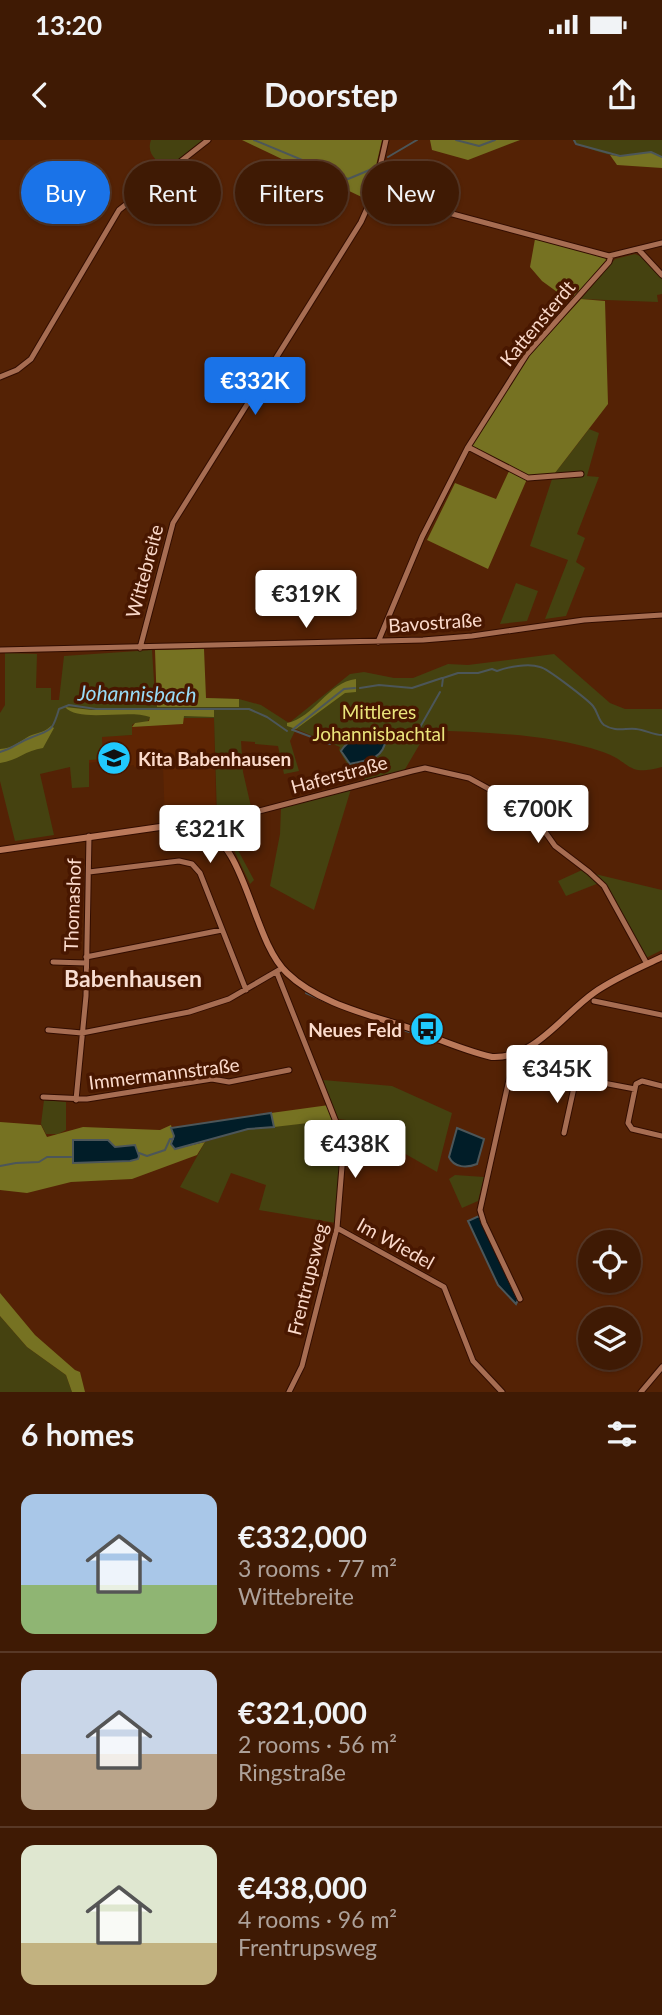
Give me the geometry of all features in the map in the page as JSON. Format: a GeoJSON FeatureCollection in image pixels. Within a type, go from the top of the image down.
{"type":"FeatureCollection","features":[{"type":"Feature","properties":{"kind":"main road"},"geometry":{"type":"LineString","coordinates":[[0,850],[89,836],[179,826],[199,827],[223,843],[234,862],[279,970],[308,990],[333,1001],[497,1057],[512,1055],[530,1046],[598,989],[662,957]]}},
{"type":"Feature","properties":{"kind":"street"},"geometry":{"type":"LineString","coordinates":[[0,377],[17,370],[31,359],[119,210],[208,140]]}},
{"type":"Feature","properties":{"kind":"street","name":"Wittebreite"},"geometry":{"type":"LineString","coordinates":[[381,161],[386,140]]}},
{"type":"Feature","properties":{"kind":"street"},"geometry":{"type":"LineString","coordinates":[[459,215],[611,256],[662,243]]}},
{"type":"Feature","properties":{"kind":"street","name":"Wittebreite"},"geometry":{"type":"LineString","coordinates":[[140,648],[173,523],[362,220]]}},
{"type":"Feature","properties":{"kind":"street"},"geometry":{"type":"LineString","coordinates":[[638,249],[662,275]]}},
{"type":"Feature","properties":{"kind":"street","name":"Kattensterdt"},"geometry":{"type":"LineString","coordinates":[[377,642],[419,544],[468,447],[527,354],[609,262],[611,256]]}},
{"type":"Feature","properties":{"kind":"street"},"geometry":{"type":"LineString","coordinates":[[468,447],[528,478],[581,474]]}},
{"type":"Feature","properties":{"kind":"street","name":"Bavostraße"},"geometry":{"type":"LineString","coordinates":[[0,650],[377,642],[448,638],[584,620],[662,615]]}},
{"type":"Feature","properties":{"kind":"street","name":"Haferstraße"},"geometry":{"type":"LineString","coordinates":[[210,832],[217,822],[425,768],[469,778],[531,812],[555,846],[599,880],[612,898],[647,964]]}},
{"type":"Feature","properties":{"kind":"street","name":"Thomashof"},"geometry":{"type":"LineString","coordinates":[[76,1100],[86,960],[89,836]]}},
{"type":"Feature","properties":{"kind":"street"},"geometry":{"type":"LineString","coordinates":[[89,872],[179,861],[192,864],[201,873],[246,990]]}},
{"type":"Feature","properties":{"kind":"street"},"geometry":{"type":"LineString","coordinates":[[53,961],[86,960],[222,929]]}},
{"type":"Feature","properties":{"kind":"street"},"geometry":{"type":"LineString","coordinates":[[48,1030],[82,1033],[189,1012],[246,990],[279,970]]}},
{"type":"Feature","properties":{"kind":"street","name":"Frentrupsweg"},"geometry":{"type":"LineString","coordinates":[[279,970],[344,1142],[337,1227],[302,1366],[289,1392]]}},
{"type":"Feature","properties":{"kind":"street"},"geometry":{"type":"LineString","coordinates":[[594,1001],[662,1015]]}},
{"type":"Feature","properties":{"kind":"street"},"geometry":{"type":"LineString","coordinates":[[512,1055],[516,1065]]}},
{"type":"Feature","properties":{"kind":"street"},"geometry":{"type":"LineString","coordinates":[[516,1065],[575,1083],[598,1082],[635,1089]]}},
{"type":"Feature","properties":{"kind":"street"},"geometry":{"type":"LineString","coordinates":[[516,1065],[512,1069],[505,1096],[480,1210],[520,1299]]}},
{"type":"Feature","properties":{"kind":"street","name":"Immermannstraße"},"geometry":{"type":"LineString","coordinates":[[43,1097],[76,1100],[212,1079],[229,1082],[289,1070]]}},
{"type":"Feature","properties":{"kind":"street"},"geometry":{"type":"LineString","coordinates":[[662,1086],[642,1081],[636,1084],[628,1125],[632,1129],[662,1136]]}},
{"type":"Feature","properties":{"kind":"street"},"geometry":{"type":"LineString","coordinates":[[564,1133],[575,1083]]}},
{"type":"Feature","properties":{"kind":"street","name":"Im Wiedel"},"geometry":{"type":"LineString","coordinates":[[337,1227],[444,1287],[473,1361],[502,1392]]}},
{"type":"Feature","properties":{"kind":"street"},"geometry":{"type":"LineString","coordinates":[[641,1392],[662,1367]]}},
{"type":"Feature","properties":{"kind":"shaded area"},"geometry":{"type":"Polygon","coordinates":[[[242,140],[382,140],[377,161],[362,161],[362,197],[348,190],[348,161],[286,161],[242,140]]]}},
{"type":"Feature","properties":{"kind":"shaded area"},"geometry":{"type":"Polygon","coordinates":[[[430,140],[520,140],[468,160],[432,150],[430,140]]]}},
{"type":"Feature","properties":{"kind":"shaded area"},"geometry":{"type":"Polygon","coordinates":[[[651,152],[662,157],[662,168],[617,165],[610,155],[620,156],[651,152]]]}},
{"type":"Feature","properties":{"kind":"shaded area"},"geometry":{"type":"Polygon","coordinates":[[[535,239],[605,257],[606,260],[571,302],[542,281],[530,267],[535,239]]]}},
{"type":"Feature","properties":{"kind":"shaded area"},"geometry":{"type":"Polygon","coordinates":[[[581,299],[605,301],[608,404],[555,473],[531,477],[471,447],[528,357],[581,299]]]}},
{"type":"Feature","properties":{"kind":"shaded area"},"geometry":{"type":"Polygon","coordinates":[[[509,471],[527,479],[488,569],[427,540],[455,483],[496,499],[509,471]]]}},
{"type":"Feature","properties":{"kind":"shaded area"},"geometry":{"type":"Polygon","coordinates":[[[204,649],[206,698],[239,699],[239,707],[157,707],[155,650],[204,649]]]}},
{"type":"Feature","properties":{"kind":"shaded area"},"geometry":{"type":"Polygon","coordinates":[[[356,679],[356,692],[345,693],[296,729],[287,726],[287,723],[297,720],[337,686],[356,679]]]}},
{"type":"Feature","properties":{"kind":"shaded area"},"geometry":{"type":"Polygon","coordinates":[[[65,707],[92,710],[214,710],[214,717],[184,716],[183,724],[132,727],[135,723],[149,721],[150,717],[81,714],[71,712],[65,707]]]}},
{"type":"Feature","properties":{"kind":"shaded area"},"geometry":{"type":"Polygon","coordinates":[[[184,716],[214,717],[216,813],[208,808],[194,819],[165,821],[163,766],[134,765],[108,769],[107,760],[89,763],[87,737],[132,735],[132,727],[182,724],[184,716]]]}},
{"type":"Feature","properties":{"kind":"shaded area"},"geometry":{"type":"Polygon","coordinates":[[[51,726],[54,728],[43,748],[0,763],[0,749],[8,748],[51,726]]]}},
{"type":"Feature","properties":{"kind":"shaded area"},"geometry":{"type":"Polygon","coordinates":[[[329,1105],[334,1120],[274,1127],[271,1113],[329,1105]]]}},
{"type":"Feature","properties":{"kind":"shaded area"},"geometry":{"type":"Polygon","coordinates":[[[0,1122],[41,1125],[47,1137],[83,1127],[160,1130],[171,1125],[175,1149],[205,1142],[197,1155],[132,1179],[71,1182],[27,1193],[0,1190],[0,1122]],[[73,1140],[72,1162],[138,1159],[113,1146],[110,1141],[73,1140]]]}},
{"type":"Feature","properties":{"kind":"shaded area"},"geometry":{"type":"Polygon","coordinates":[[[0,1293],[35,1335],[80,1372],[85,1392],[72,1392],[66,1375],[27,1347],[0,1316],[0,1293]]]}},
{"type":"Feature","properties":{"kind":"green space"},"geometry":{"type":"Polygon","coordinates":[[[151,140],[203,140],[176,161],[157,161],[151,153],[151,140]]]}},
{"type":"Feature","properties":{"kind":"green space"},"geometry":{"type":"Polygon","coordinates":[[[573,140],[662,140],[662,157],[602,153],[576,144],[573,140]]]}},
{"type":"Feature","properties":{"kind":"green space"},"geometry":{"type":"Polygon","coordinates":[[[635,254],[662,278],[662,294],[657,295],[658,302],[581,299],[615,259],[635,254]]]}},
{"type":"Feature","properties":{"kind":"green space"},"geometry":{"type":"Polygon","coordinates":[[[589,429],[599,433],[587,476],[599,477],[577,534],[585,538],[576,562],[585,568],[566,616],[545,619],[568,560],[530,546],[552,479],[531,481],[509,471],[510,468],[555,473],[589,429]]]}},
{"type":"Feature","properties":{"kind":"green space"},"geometry":{"type":"Polygon","coordinates":[[[516,583],[538,591],[527,621],[500,624],[516,583]]]}},
{"type":"Feature","properties":{"kind":"green space","name":"Mittleres Johannisbachtal"},"geometry":{"type":"Polygon","coordinates":[[[152,650],[155,697],[239,699],[261,705],[289,723],[350,674],[364,672],[394,678],[413,678],[448,664],[468,665],[554,654],[610,703],[625,709],[662,709],[662,767],[650,770],[635,769],[603,752],[539,737],[428,730],[404,771],[365,781],[360,765],[349,767],[339,750],[340,747],[296,729],[290,741],[299,771],[284,774],[278,746],[241,741],[243,772],[252,811],[217,817],[214,718],[150,718],[147,722],[132,725],[132,735],[102,737],[103,759],[89,760],[89,787],[72,788],[70,767],[40,774],[54,835],[15,841],[0,781],[0,713],[5,705],[5,653],[37,654],[36,688],[51,688],[51,700],[59,700],[64,656],[152,650]]]}},
{"type":"Feature","properties":{"kind":"green space"},"geometry":{"type":"Polygon","coordinates":[[[351,789],[314,910],[270,886],[280,834],[281,808],[351,789]]]}},
{"type":"Feature","properties":{"kind":"green space"},"geometry":{"type":"Polygon","coordinates":[[[224,824],[254,880],[250,884],[233,848],[220,833],[219,827],[224,824]]]}},
{"type":"Feature","properties":{"kind":"green space"},"geometry":{"type":"Polygon","coordinates":[[[582,870],[599,883],[566,896],[558,881],[582,870]]]}},
{"type":"Feature","properties":{"kind":"green space"},"geometry":{"type":"Polygon","coordinates":[[[595,874],[662,890],[662,950],[646,958],[595,874]]]}},
{"type":"Feature","properties":{"kind":"green space"},"geometry":{"type":"Polygon","coordinates":[[[323,1080],[392,1086],[452,1113],[437,1172],[346,1120],[338,1119],[323,1080]]]}},
{"type":"Feature","properties":{"kind":"green space"},"geometry":{"type":"Polygon","coordinates":[[[44,1100],[66,1102],[66,1130],[58,1134],[46,1134],[41,1124],[44,1100]]]}},
{"type":"Feature","properties":{"kind":"green space"},"geometry":{"type":"Polygon","coordinates":[[[334,1120],[343,1141],[336,1223],[259,1210],[266,1185],[231,1173],[218,1203],[180,1187],[205,1142],[248,1129],[334,1120]]]}},
{"type":"Feature","properties":{"kind":"green space"},"geometry":{"type":"Polygon","coordinates":[[[455,1175],[484,1177],[478,1201],[462,1208],[449,1179],[455,1175]]]}},
{"type":"Feature","properties":{"kind":"green space"},"geometry":{"type":"Polygon","coordinates":[[[0,1316],[27,1347],[66,1375],[72,1392],[0,1392],[0,1316]]]}},
{"type":"Feature","properties":{"kind":"water"},"geometry":{"type":"Polygon","coordinates":[[[377,734],[386,739],[382,751],[373,758],[350,764],[341,751],[344,747],[357,738],[377,734]]]}},
{"type":"Feature","properties":{"kind":"water"},"geometry":{"type":"Polygon","coordinates":[[[271,1113],[274,1127],[248,1129],[175,1149],[171,1144],[174,1136],[171,1128],[271,1113]]]}},
{"type":"Feature","properties":{"kind":"water"},"geometry":{"type":"Polygon","coordinates":[[[457,1128],[484,1139],[477,1164],[461,1166],[451,1161],[449,1157],[457,1128]]]}},
{"type":"Feature","properties":{"kind":"water"},"geometry":{"type":"Polygon","coordinates":[[[73,1140],[108,1140],[115,1147],[135,1145],[139,1156],[138,1159],[130,1161],[73,1163],[73,1140]]]}},
{"type":"Feature","properties":{"kind":"water"},"geometry":{"type":"Polygon","coordinates":[[[479,1216],[518,1300],[516,1304],[498,1285],[468,1221],[479,1216]]]}},
{"type":"Feature","properties":{"kind":"waterway"},"geometry":{"type":"LineString","coordinates":[[254,140],[348,179],[362,173]]}},
{"type":"Feature","properties":{"kind":"waterway"},"geometry":{"type":"LineString","coordinates":[[388,157],[417,140]]}},
{"type":"Feature","properties":{"kind":"waterway"},"geometry":{"type":"LineString","coordinates":[[456,140],[479,146],[495,140]]}},
{"type":"Feature","properties":{"kind":"waterway"},"geometry":{"type":"LineString","coordinates":[[574,140],[576,144],[620,156],[651,152],[662,157]]}},
{"type":"Feature","properties":{"kind":"waterway","name":"Johannisbach"},"geometry":{"type":"LineString","coordinates":[[442,686],[443,678],[458,673],[535,666],[551,673],[590,703],[604,725],[662,735]]}},
{"type":"Feature","properties":{"kind":"waterway"},"geometry":{"type":"LineString","coordinates":[[360,688],[379,685],[412,688],[442,678]]}},
{"type":"Feature","properties":{"kind":"waterway"},"geometry":{"type":"LineString","coordinates":[[292,730],[344,689],[355,688]]}},
{"type":"Feature","properties":{"kind":"waterway","name":"Johannisbach"},"geometry":{"type":"LineString","coordinates":[[384,738],[419,729],[440,692]]}},
{"type":"Feature","properties":{"kind":"waterway","name":"Johannisbach"},"geometry":{"type":"LineString","coordinates":[[0,752],[50,729],[59,709],[69,705],[96,709],[249,709],[287,731]]}},
{"type":"Feature","properties":{"kind":"waterway","name":"Johannisbach"},"geometry":{"type":"LineString","coordinates":[[293,730],[330,744]]}},
{"type":"Feature","properties":{"kind":"waterway"},"geometry":{"type":"LineString","coordinates":[[306,993],[329,1003]]}},
{"type":"Feature","properties":{"kind":"waterway"},"geometry":{"type":"LineString","coordinates":[[390,1025],[409,1032]]}},
{"type":"Feature","properties":{"kind":"waterway"},"geometry":{"type":"LineString","coordinates":[[139,1153],[147,1156],[165,1150],[170,1139],[173,1139]]}},
{"type":"Feature","properties":{"kind":"waterway"},"geometry":{"type":"LineString","coordinates":[[0,1166],[39,1162],[47,1157],[71,1157]]}},
{"type":"Feature","properties":{"kind":"place","name":"Kita Babenhausen"},"geometry":{"type":"Point","coordinates":[114,758]}},
{"type":"Feature","properties":{"kind":"place","name":"Neues Feld"},"geometry":{"type":"Point","coordinates":[427,1029]}},
{"type":"Feature","properties":{"kind":"district","name":"Babenhausen"},"geometry":{"type":"Point","coordinates":[133,978]}}]}
